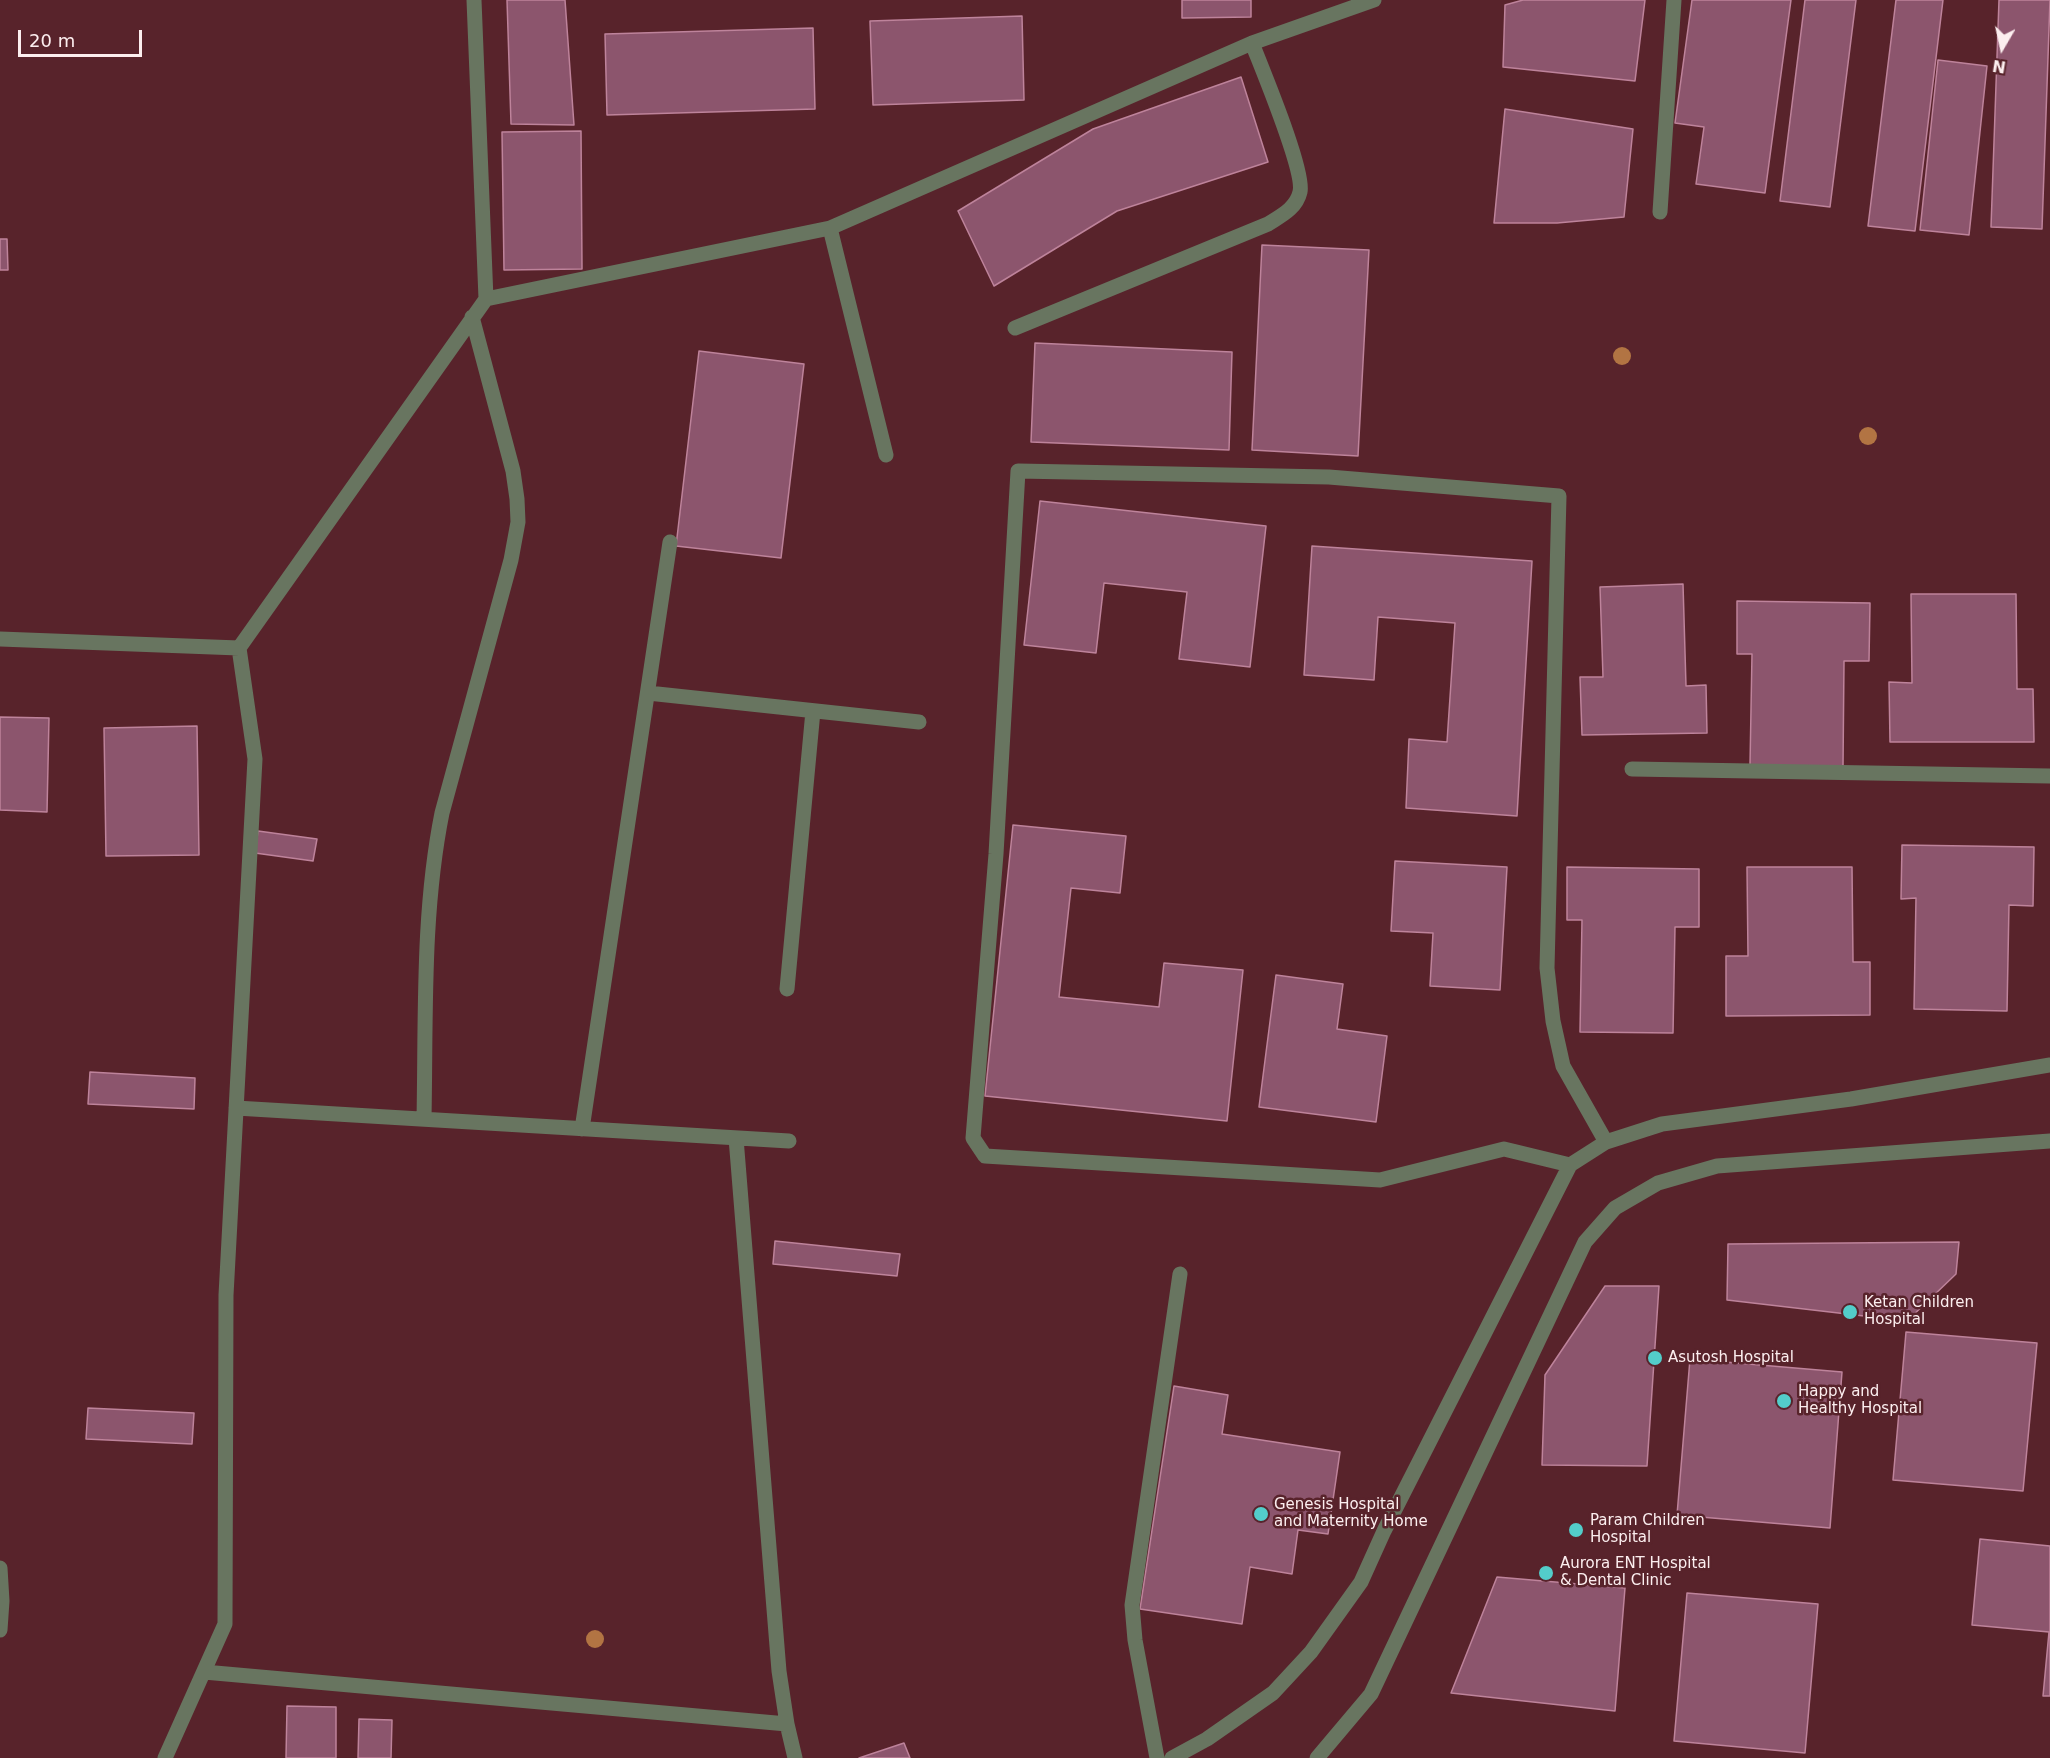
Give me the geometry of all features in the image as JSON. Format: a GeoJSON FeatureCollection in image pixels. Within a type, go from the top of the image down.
{"type":"FeatureCollection","features":[{"type":"Feature","properties":{"kind":"street"},"geometry":{"type":"LineString","coordinates":[[165,1758],[225,1623],[226,1295],[255,759],[239,648],[486,299],[474,0]]}},
{"type":"Feature","properties":{"kind":"street"},"geometry":{"type":"LineString","coordinates":[[486,299],[830,228],[1252,43],[1374,0]]}},
{"type":"Feature","properties":{"kind":"street"},"geometry":{"type":"LineString","coordinates":[[1660,212],[1674,0]]}},
{"type":"Feature","properties":{"kind":"street"},"geometry":{"type":"LineString","coordinates":[[1015,328],[1268,224],[1291,209],[1300,192],[1296,163],[1252,43]]}},
{"type":"Feature","properties":{"kind":"street"},"geometry":{"type":"LineString","coordinates":[[830,228],[886,455]]}},
{"type":"Feature","properties":{"kind":"street"},"geometry":{"type":"LineString","coordinates":[[424,1119],[429,926],[435,847],[442,813],[512,560],[518,522],[513,471],[472,317]]}},
{"type":"Feature","properties":{"kind":"street"},"geometry":{"type":"LineString","coordinates":[[1570,1165],[1504,1149],[1380,1180],[985,1156],[974,1138],[996,854],[1018,471],[1329,477],[1560,496],[1547,968],[1553,1021],[1563,1066],[1606,1142]]}},
{"type":"Feature","properties":{"kind":"street"},"geometry":{"type":"LineString","coordinates":[[582,1129],[670,542]]}},
{"type":"Feature","properties":{"kind":"street"},"geometry":{"type":"LineString","coordinates":[[0,639],[239,648]]}},
{"type":"Feature","properties":{"kind":"street"},"geometry":{"type":"LineString","coordinates":[[648,693],[919,722]]}},
{"type":"Feature","properties":{"kind":"street"},"geometry":{"type":"LineString","coordinates":[[787,989],[813,711]]}},
{"type":"Feature","properties":{"kind":"street"},"geometry":{"type":"LineString","coordinates":[[1632,769],[2050,776]]}},
{"type":"Feature","properties":{"kind":"street"},"geometry":{"type":"LineString","coordinates":[[1172,1758],[1207,1739],[1273,1693],[1311,1652],[1361,1581],[1384,1531],[1570,1165],[1606,1142],[1662,1124],[1851,1099],[2050,1065]]}},
{"type":"Feature","properties":{"kind":"street"},"geometry":{"type":"LineString","coordinates":[[236,1108],[789,1141]]}},
{"type":"Feature","properties":{"kind":"street"},"geometry":{"type":"LineString","coordinates":[[736,1138],[778,1659],[787,1724],[795,1758]]}},
{"type":"Feature","properties":{"kind":"street"},"geometry":{"type":"LineString","coordinates":[[1317,1758],[1371,1694],[1585,1242],[1615,1208],[1658,1183],[1717,1166],[2050,1141]]}},
{"type":"Feature","properties":{"kind":"street"},"geometry":{"type":"LineString","coordinates":[[1157,1758],[1135,1640],[1132,1605],[1180,1274]]}},
{"type":"Feature","properties":{"kind":"street"},"geometry":{"type":"LineString","coordinates":[[0,1568],[2,1601],[0,1630]]}},
{"type":"Feature","properties":{"kind":"street"},"geometry":{"type":"LineString","coordinates":[[204,1672],[787,1724]]}},
{"type":"Feature","properties":{"kind":"building"},"geometry":{"type":"Polygon","coordinates":[[[507,0],[565,0],[574,125],[511,124],[507,0]]]}},
{"type":"Feature","properties":{"kind":"building"},"geometry":{"type":"Polygon","coordinates":[[[1182,0],[1251,0],[1251,17],[1182,18],[1182,0]]]}},
{"type":"Feature","properties":{"kind":"building"},"geometry":{"type":"Polygon","coordinates":[[[1523,0],[1645,0],[1635,81],[1503,67],[1505,5],[1523,0]]]}},
{"type":"Feature","properties":{"kind":"building"},"geometry":{"type":"Polygon","coordinates":[[[1692,0],[1791,0],[1765,193],[1696,184],[1704,127],[1675,123],[1692,0]]]}},
{"type":"Feature","properties":{"kind":"building"},"geometry":{"type":"Polygon","coordinates":[[[1805,0],[1856,0],[1830,207],[1780,201],[1805,0]]]}},
{"type":"Feature","properties":{"kind":"building"},"geometry":{"type":"Polygon","coordinates":[[[1896,0],[1943,0],[1915,231],[1868,226],[1896,0]]]}},
{"type":"Feature","properties":{"kind":"building"},"geometry":{"type":"Polygon","coordinates":[[[1999,0],[2050,0],[2042,229],[1991,227],[1999,0]]]}},
{"type":"Feature","properties":{"kind":"building"},"geometry":{"type":"Polygon","coordinates":[[[1022,16],[1024,100],[873,105],[870,21],[1022,16]]]}},
{"type":"Feature","properties":{"kind":"building"},"geometry":{"type":"Polygon","coordinates":[[[813,28],[815,109],[607,115],[605,34],[813,28]]]}},
{"type":"Feature","properties":{"kind":"building"},"geometry":{"type":"Polygon","coordinates":[[[1938,60],[1987,66],[1969,235],[1920,230],[1938,60]]]}},
{"type":"Feature","properties":{"kind":"building"},"geometry":{"type":"Polygon","coordinates":[[[1241,77],[1268,162],[1117,211],[994,286],[958,211],[1093,129],[1241,77]]]}},
{"type":"Feature","properties":{"kind":"building"},"geometry":{"type":"Polygon","coordinates":[[[1505,109],[1633,129],[1624,217],[1557,223],[1494,223],[1505,109]]]}},
{"type":"Feature","properties":{"kind":"building"},"geometry":{"type":"Polygon","coordinates":[[[581,131],[582,269],[504,270],[502,132],[581,131]]]}},
{"type":"Feature","properties":{"kind":"building"},"geometry":{"type":"Polygon","coordinates":[[[0,239],[7,239],[8,270],[0,270],[0,239]]]}},
{"type":"Feature","properties":{"kind":"building"},"geometry":{"type":"Polygon","coordinates":[[[1262,245],[1369,250],[1358,456],[1252,450],[1262,245]]]}},
{"type":"Feature","properties":{"kind":"building"},"geometry":{"type":"Polygon","coordinates":[[[1035,343],[1232,352],[1229,450],[1031,442],[1035,343]]]}},
{"type":"Feature","properties":{"kind":"building"},"geometry":{"type":"Polygon","coordinates":[[[699,351],[804,364],[781,558],[676,546],[699,351]]]}},
{"type":"Feature","properties":{"kind":"building"},"geometry":{"type":"Polygon","coordinates":[[[1040,501],[1266,526],[1250,667],[1179,659],[1187,592],[1104,583],[1096,653],[1024,645],[1040,501]]]}},
{"type":"Feature","properties":{"kind":"building"},"geometry":{"type":"Polygon","coordinates":[[[1312,546],[1532,561],[1517,816],[1406,808],[1409,739],[1447,742],[1455,623],[1378,617],[1374,680],[1304,675],[1312,546]]]}},
{"type":"Feature","properties":{"kind":"building"},"geometry":{"type":"Polygon","coordinates":[[[1683,584],[1686,686],[1706,685],[1707,733],[1582,735],[1580,677],[1603,677],[1600,587],[1683,584]]]}},
{"type":"Feature","properties":{"kind":"building"},"geometry":{"type":"Polygon","coordinates":[[[1911,594],[2016,594],[2017,689],[2033,689],[2034,742],[1890,742],[1889,682],[1912,683],[1911,594]]]}},
{"type":"Feature","properties":{"kind":"building"},"geometry":{"type":"Polygon","coordinates":[[[1737,601],[1870,603],[1869,661],[1844,661],[1843,767],[1750,765],[1752,654],[1737,654],[1737,601]]]}},
{"type":"Feature","properties":{"kind":"building"},"geometry":{"type":"Polygon","coordinates":[[[0,717],[49,718],[47,812],[0,810],[0,717]]]}},
{"type":"Feature","properties":{"kind":"building"},"geometry":{"type":"Polygon","coordinates":[[[197,726],[199,855],[106,856],[104,728],[197,726]]]}},
{"type":"Feature","properties":{"kind":"building"},"geometry":{"type":"Polygon","coordinates":[[[1013,825],[1126,836],[1120,893],[1071,888],[1059,997],[1159,1007],[1164,963],[1243,970],[1227,1121],[985,1096],[1013,825]]]}},
{"type":"Feature","properties":{"kind":"building"},"geometry":{"type":"Polygon","coordinates":[[[258,831],[317,839],[313,861],[255,853],[258,831]]]}},
{"type":"Feature","properties":{"kind":"building"},"geometry":{"type":"Polygon","coordinates":[[[1902,845],[2034,847],[2033,906],[2009,905],[2007,1011],[1914,1009],[1916,898],[1901,899],[1902,845]]]}},
{"type":"Feature","properties":{"kind":"building"},"geometry":{"type":"Polygon","coordinates":[[[1395,861],[1507,867],[1500,990],[1430,986],[1433,933],[1391,931],[1395,861]]]}},
{"type":"Feature","properties":{"kind":"building"},"geometry":{"type":"Polygon","coordinates":[[[1567,867],[1699,869],[1699,927],[1675,927],[1673,1033],[1580,1032],[1582,920],[1567,920],[1567,867]]]}},
{"type":"Feature","properties":{"kind":"building"},"geometry":{"type":"Polygon","coordinates":[[[1747,867],[1852,867],[1853,962],[1870,962],[1870,1015],[1726,1016],[1726,956],[1748,956],[1747,867]]]}},
{"type":"Feature","properties":{"kind":"building"},"geometry":{"type":"Polygon","coordinates":[[[1276,975],[1343,984],[1337,1029],[1387,1036],[1376,1122],[1259,1107],[1276,975]]]}},
{"type":"Feature","properties":{"kind":"building"},"geometry":{"type":"Polygon","coordinates":[[[90,1072],[195,1078],[194,1109],[88,1104],[90,1072]]]}},
{"type":"Feature","properties":{"kind":"building"},"geometry":{"type":"Polygon","coordinates":[[[775,1241],[900,1254],[897,1276],[773,1264],[775,1241]]]}},
{"type":"Feature","properties":{"kind":"building"},"geometry":{"type":"Polygon","coordinates":[[[1959,1242],[1956,1274],[1907,1321],[1727,1300],[1728,1244],[1959,1242]]]}},
{"type":"Feature","properties":{"kind":"building"},"geometry":{"type":"Polygon","coordinates":[[[1605,1286],[1659,1286],[1647,1466],[1542,1465],[1545,1375],[1605,1286]]]}},
{"type":"Feature","properties":{"kind":"building"},"geometry":{"type":"Polygon","coordinates":[[[1906,1332],[2037,1343],[2023,1491],[1893,1480],[1906,1332]]]}},
{"type":"Feature","properties":{"kind":"building"},"geometry":{"type":"Polygon","coordinates":[[[1690,1359],[1842,1372],[1830,1528],[1677,1515],[1690,1359]]]}},
{"type":"Feature","properties":{"kind":"building"},"geometry":{"type":"Polygon","coordinates":[[[1174,1386],[1228,1395],[1222,1434],[1340,1452],[1328,1534],[1298,1530],[1292,1574],[1250,1567],[1242,1624],[1140,1609],[1174,1386]]]}},
{"type":"Feature","properties":{"kind":"building"},"geometry":{"type":"Polygon","coordinates":[[[88,1408],[194,1413],[192,1444],[86,1439],[88,1408]]]}},
{"type":"Feature","properties":{"kind":"building"},"geometry":{"type":"Polygon","coordinates":[[[1980,1539],[2050,1546],[2050,1696],[2043,1696],[2049,1632],[1972,1625],[1980,1539]]]}},
{"type":"Feature","properties":{"kind":"building"},"geometry":{"type":"Polygon","coordinates":[[[1497,1577],[1625,1588],[1615,1711],[1451,1693],[1497,1577]]]}},
{"type":"Feature","properties":{"kind":"building"},"geometry":{"type":"Polygon","coordinates":[[[1687,1593],[1818,1604],[1805,1753],[1674,1741],[1687,1593]]]}},
{"type":"Feature","properties":{"kind":"building"},"geometry":{"type":"Polygon","coordinates":[[[287,1706],[336,1707],[336,1758],[286,1758],[287,1706]]]}},
{"type":"Feature","properties":{"kind":"building"},"geometry":{"type":"Polygon","coordinates":[[[359,1719],[392,1720],[391,1758],[358,1758],[359,1719]]]}},
{"type":"Feature","properties":{"kind":"building"},"geometry":{"type":"Polygon","coordinates":[[[904,1743],[910,1758],[859,1758],[904,1743]]]}},
{"type":"Feature","properties":{"kind":"place","name":"Ketan Children Hospital"},"geometry":{"type":"Point","coordinates":[1850,1312]}},
{"type":"Feature","properties":{"kind":"place","name":"Asutosh Hospital"},"geometry":{"type":"Point","coordinates":[1655,1358]}},
{"type":"Feature","properties":{"kind":"place","name":"Happy and Healthy Hospital"},"geometry":{"type":"Point","coordinates":[1784,1401]}},
{"type":"Feature","properties":{"kind":"place","name":"Genesis Hospital and Maternity Home"},"geometry":{"type":"Point","coordinates":[1261,1514]}},
{"type":"Feature","properties":{"kind":"place","name":"Param Children Hospital"},"geometry":{"type":"Point","coordinates":[1576,1530]}},
{"type":"Feature","properties":{"kind":"place","name":"Aurora ENT Hospital & Dental Clinic"},"geometry":{"type":"Point","coordinates":[1546,1573]}}]}
